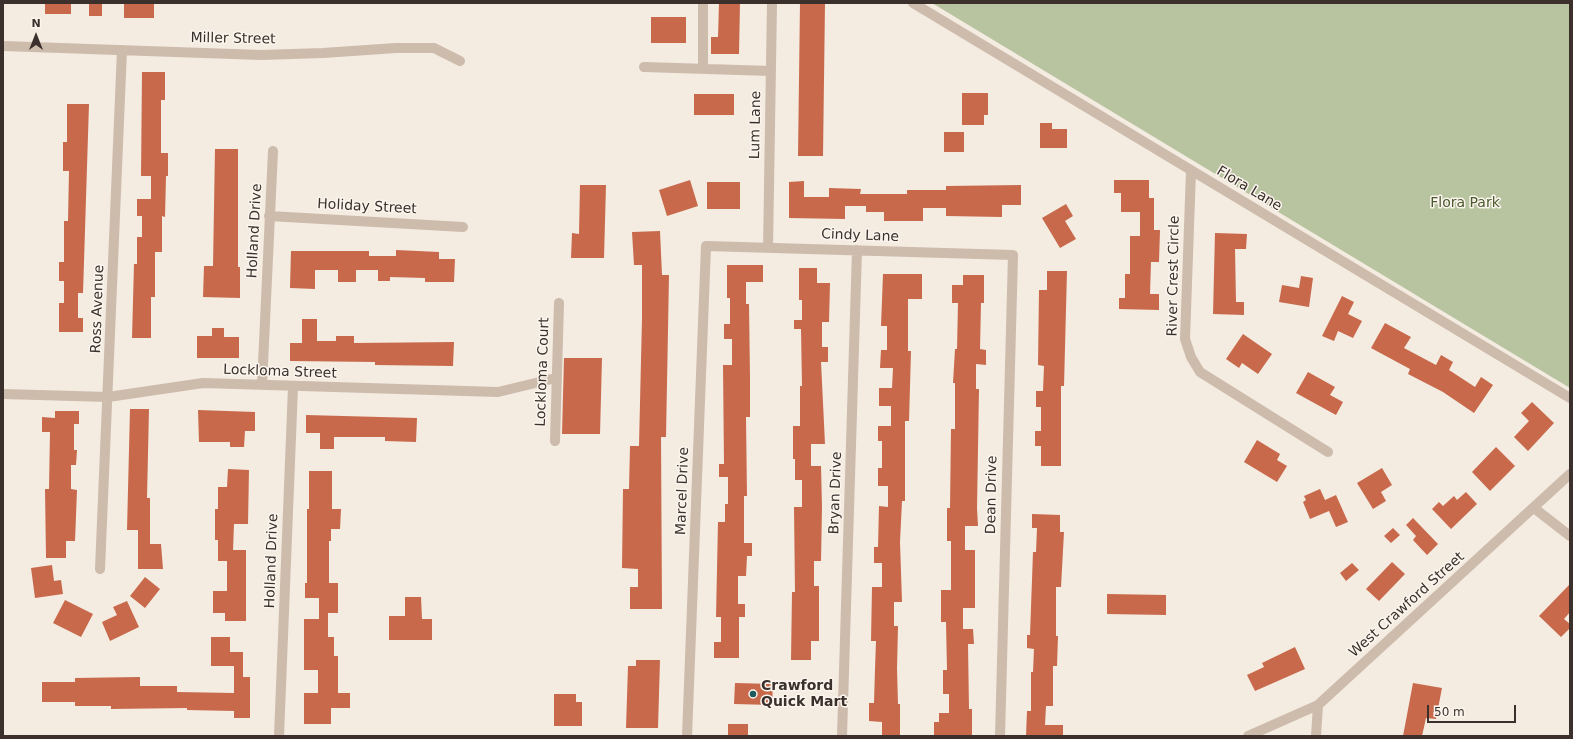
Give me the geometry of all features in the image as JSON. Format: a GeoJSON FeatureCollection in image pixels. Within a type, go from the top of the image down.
{"type":"FeatureCollection","features":[{"type":"Feature","properties":{"kind":"street"},"geometry":{"type":"LineString","coordinates":[[703,3],[703,69]]}},
{"type":"Feature","properties":{"kind":"street","name":"Lum Lane"},"geometry":{"type":"LineString","coordinates":[[768,248],[772,3]]}},
{"type":"Feature","properties":{"kind":"street","name":"Flora Lane"},"geometry":{"type":"LineString","coordinates":[[913,3],[1570,398]]}},
{"type":"Feature","properties":{"kind":"street","name":"Miller Street"},"geometry":{"type":"LineString","coordinates":[[3,46],[260,55],[323,54],[396,48],[434,48],[460,61]]}},
{"type":"Feature","properties":{"kind":"street","name":"Ross Avenue"},"geometry":{"type":"LineString","coordinates":[[100,569],[122,50]]}},
{"type":"Feature","properties":{"kind":"street"},"geometry":{"type":"LineString","coordinates":[[644,67],[770,71]]}},
{"type":"Feature","properties":{"kind":"street","name":"Holland Drive"},"geometry":{"type":"LineString","coordinates":[[262,384],[273,151]]}},
{"type":"Feature","properties":{"kind":"street","name":"River Crest Circle"},"geometry":{"type":"LineString","coordinates":[[1192,171],[1185,339],[1191,357],[1200,372],[1328,452]]}},
{"type":"Feature","properties":{"kind":"street","name":"Holiday Street"},"geometry":{"type":"LineString","coordinates":[[269,216],[463,227]]}},
{"type":"Feature","properties":{"kind":"street","name":"Cindy Lane"},"geometry":{"type":"LineString","coordinates":[[706,246],[1012,255]]}},
{"type":"Feature","properties":{"kind":"street","name":"Marcel Drive"},"geometry":{"type":"LineString","coordinates":[[688,736],[706,246]]}},
{"type":"Feature","properties":{"kind":"street","name":"Bryan Drive"},"geometry":{"type":"LineString","coordinates":[[842,736],[857,250]]}},
{"type":"Feature","properties":{"kind":"street","name":"Dean Drive"},"geometry":{"type":"LineString","coordinates":[[1000,736],[1012,255]]}},
{"type":"Feature","properties":{"kind":"street","name":"Lockloma Court"},"geometry":{"type":"LineString","coordinates":[[555,441],[559,303]]}},
{"type":"Feature","properties":{"kind":"street","name":"Lockloma Street"},"geometry":{"type":"LineString","coordinates":[[3,394],[108,397],[204,383],[262,384],[293,387],[498,392],[556,378]]}},
{"type":"Feature","properties":{"kind":"street","name":"Holland Drive"},"geometry":{"type":"LineString","coordinates":[[279,736],[293,387]]}},
{"type":"Feature","properties":{"kind":"street","name":"West Crawford Street"},"geometry":{"type":"LineString","coordinates":[[1248,736],[1318,705],[1570,474]]}},
{"type":"Feature","properties":{"kind":"street"},"geometry":{"type":"LineString","coordinates":[[1534,508],[1570,536]]}},
{"type":"Feature","properties":{"kind":"street"},"geometry":{"type":"LineString","coordinates":[[1316,736],[1318,705]]}},
{"type":"Feature","properties":{"kind":"green space","name":"Flora Park"},"geometry":{"type":"Polygon","coordinates":[[[932,3],[1570,3],[1570,388],[932,3]]]}},
{"type":"Feature","properties":{"kind":"building"},"geometry":{"type":"Polygon","coordinates":[[[45,3],[71,3],[71,14],[45,14],[45,3]]]}},
{"type":"Feature","properties":{"kind":"building"},"geometry":{"type":"Polygon","coordinates":[[[89,3],[102,3],[102,16],[89,16],[89,3]]]}},
{"type":"Feature","properties":{"kind":"building"},"geometry":{"type":"Polygon","coordinates":[[[124,3],[154,3],[154,18],[124,18],[124,3]]]}},
{"type":"Feature","properties":{"kind":"building"},"geometry":{"type":"Polygon","coordinates":[[[719,3],[740,3],[739,54],[711,54],[711,37],[718,37],[719,3]]]}},
{"type":"Feature","properties":{"kind":"building"},"geometry":{"type":"Polygon","coordinates":[[[800,3],[825,3],[823,156],[798,156],[800,3]]]}},
{"type":"Feature","properties":{"kind":"building"},"geometry":{"type":"Polygon","coordinates":[[[651,17],[686,17],[686,43],[651,43],[651,17]]]}},
{"type":"Feature","properties":{"kind":"building"},"geometry":{"type":"Polygon","coordinates":[[[142,72],[165,72],[165,100],[161,100],[161,153],[168,153],[168,176],[166,176],[165,217],[162,216],[162,252],[155,252],[155,297],[151,297],[151,338],[132,338],[134,264],[137,264],[137,237],[142,237],[142,216],[137,216],[137,199],[151,199],[151,176],[141,176],[142,72]]]}},
{"type":"Feature","properties":{"kind":"building"},"geometry":{"type":"Polygon","coordinates":[[[962,93],[988,93],[988,115],[984,115],[984,125],[962,125],[962,93]]]}},
{"type":"Feature","properties":{"kind":"building"},"geometry":{"type":"Polygon","coordinates":[[[694,94],[734,94],[734,115],[694,115],[694,94]]]}},
{"type":"Feature","properties":{"kind":"building"},"geometry":{"type":"Polygon","coordinates":[[[67,104],[89,104],[83,293],[78,293],[78,318],[83,318],[83,332],[59,332],[59,303],[64,303],[64,281],[59,281],[59,262],[64,262],[64,221],[68,221],[69,171],[63,171],[63,142],[67,142],[67,104]]]}},
{"type":"Feature","properties":{"kind":"building"},"geometry":{"type":"Polygon","coordinates":[[[1040,123],[1052,123],[1052,129],[1067,129],[1067,148],[1040,148],[1040,123]]]}},
{"type":"Feature","properties":{"kind":"building"},"geometry":{"type":"Polygon","coordinates":[[[944,132],[964,132],[964,152],[944,152],[944,132]]]}},
{"type":"Feature","properties":{"kind":"building"},"geometry":{"type":"Polygon","coordinates":[[[215,149],[238,149],[238,267],[240,267],[240,298],[203,297],[204,266],[213,266],[215,149]]]}},
{"type":"Feature","properties":{"kind":"building"},"geometry":{"type":"Polygon","coordinates":[[[690,180],[698,206],[667,216],[659,190],[690,180]]]}},
{"type":"Feature","properties":{"kind":"building"},"geometry":{"type":"Polygon","coordinates":[[[1114,180],[1149,180],[1149,198],[1154,198],[1154,230],[1160,230],[1159,262],[1151,262],[1150,294],[1159,294],[1159,310],[1119,309],[1119,298],[1125,298],[1125,274],[1130,274],[1130,236],[1140,236],[1140,212],[1121,212],[1121,193],[1114,193],[1114,180]]]}},
{"type":"Feature","properties":{"kind":"building"},"geometry":{"type":"Polygon","coordinates":[[[804,181],[804,197],[829,197],[829,188],[861,189],[860,194],[907,194],[907,190],[946,190],[946,186],[1021,185],[1021,205],[1002,205],[1002,217],[946,216],[946,208],[923,208],[923,221],[884,221],[884,212],[866,212],[866,206],[845,206],[845,219],[789,218],[789,182],[804,181]]]}},
{"type":"Feature","properties":{"kind":"building"},"geometry":{"type":"Polygon","coordinates":[[[707,182],[740,182],[740,209],[707,209],[707,182]]]}},
{"type":"Feature","properties":{"kind":"building"},"geometry":{"type":"Polygon","coordinates":[[[580,185],[606,185],[604,258],[571,258],[572,233],[579,234],[580,185]]]}},
{"type":"Feature","properties":{"kind":"building"},"geometry":{"type":"Polygon","coordinates":[[[1066,204],[1073,216],[1065,221],[1076,239],[1060,248],[1042,218],[1066,204]]]}},
{"type":"Feature","properties":{"kind":"building"},"geometry":{"type":"Polygon","coordinates":[[[660,231],[662,275],[669,275],[666,437],[661,437],[662,609],[630,609],[630,587],[638,587],[638,569],[622,568],[623,489],[629,489],[630,446],[639,446],[642,318],[642,265],[634,265],[632,232],[660,231]]]}},
{"type":"Feature","properties":{"kind":"building"},"geometry":{"type":"Polygon","coordinates":[[[1215,233],[1247,234],[1246,249],[1235,249],[1236,302],[1244,302],[1244,315],[1213,314],[1215,233]]]}},
{"type":"Feature","properties":{"kind":"building"},"geometry":{"type":"Polygon","coordinates":[[[396,250],[439,252],[439,259],[455,259],[454,282],[425,282],[425,278],[390,277],[390,281],[378,281],[378,270],[356,270],[356,282],[338,282],[338,270],[315,270],[315,289],[290,288],[291,251],[369,251],[369,256],[396,256],[396,250]]]}},
{"type":"Feature","properties":{"kind":"building"},"geometry":{"type":"Polygon","coordinates":[[[727,265],[763,265],[763,282],[746,282],[746,304],[749,304],[750,417],[746,417],[747,496],[744,496],[744,543],[752,543],[752,556],[747,556],[746,576],[738,576],[738,604],[745,604],[745,617],[739,617],[739,658],[714,658],[714,642],[721,642],[721,617],[716,617],[718,522],[725,522],[725,504],[728,504],[728,477],[719,477],[719,464],[724,464],[723,365],[732,365],[732,339],[724,339],[724,324],[730,324],[730,298],[727,298],[727,265]]]}},
{"type":"Feature","properties":{"kind":"building"},"geometry":{"type":"Polygon","coordinates":[[[799,268],[817,268],[817,283],[830,283],[829,322],[822,322],[822,347],[828,347],[828,362],[821,362],[825,444],[811,444],[811,466],[821,466],[822,507],[821,561],[814,561],[814,586],[819,586],[819,641],[811,641],[811,660],[791,660],[792,592],[795,592],[794,507],[802,507],[802,480],[795,480],[795,459],[793,459],[793,426],[800,426],[800,386],[802,386],[801,329],[794,329],[794,320],[802,320],[802,300],[799,300],[799,268]]]}},
{"type":"Feature","properties":{"kind":"building"},"geometry":{"type":"Polygon","coordinates":[[[1047,271],[1067,271],[1064,386],[1061,386],[1061,466],[1041,466],[1041,446],[1035,446],[1035,431],[1041,431],[1041,407],[1036,407],[1036,391],[1043,391],[1044,366],[1038,365],[1039,290],[1047,290],[1047,271]]]}},
{"type":"Feature","properties":{"kind":"building"},"geometry":{"type":"Polygon","coordinates":[[[883,274],[922,274],[922,299],[908,299],[908,351],[911,351],[909,421],[905,421],[905,501],[902,501],[900,542],[902,602],[894,602],[894,626],[898,626],[897,669],[898,704],[900,704],[900,736],[882,736],[882,722],[869,721],[869,703],[874,703],[876,641],[871,641],[872,587],[882,587],[882,563],[874,563],[874,547],[878,547],[879,506],[888,507],[888,486],[878,486],[878,468],[882,468],[882,441],[878,441],[878,426],[891,426],[891,406],[879,406],[879,388],[892,388],[893,368],[880,368],[881,350],[887,350],[887,326],[881,326],[883,274]]]}},
{"type":"Feature","properties":{"kind":"building"},"geometry":{"type":"Polygon","coordinates":[[[963,275],[984,275],[984,303],[981,303],[980,349],[986,350],[986,365],[976,364],[976,389],[979,389],[978,526],[965,526],[965,550],[975,550],[975,608],[963,608],[963,629],[973,629],[974,644],[968,644],[969,709],[972,709],[972,736],[934,736],[934,722],[939,722],[939,713],[949,713],[949,694],[943,694],[943,670],[947,670],[946,622],[941,622],[941,590],[951,590],[951,541],[947,541],[947,508],[950,508],[951,429],[955,429],[955,383],[953,383],[955,349],[957,349],[958,303],[952,303],[952,285],[963,285],[963,275]]]}},
{"type":"Feature","properties":{"kind":"building"},"geometry":{"type":"Polygon","coordinates":[[[1301,276],[1313,278],[1309,307],[1279,302],[1282,285],[1299,288],[1301,276]]]}},
{"type":"Feature","properties":{"kind":"building"},"geometry":{"type":"Polygon","coordinates":[[[1342,296],[1354,302],[1348,314],[1362,321],[1353,338],[1338,331],[1334,341],[1322,336],[1342,296]]]}},
{"type":"Feature","properties":{"kind":"building"},"geometry":{"type":"Polygon","coordinates":[[[302,319],[317,319],[317,341],[336,341],[336,336],[354,336],[354,343],[454,342],[453,366],[375,365],[375,362],[290,361],[290,343],[302,343],[302,319]]]}},
{"type":"Feature","properties":{"kind":"building"},"geometry":{"type":"Polygon","coordinates":[[[1385,323],[1411,337],[1404,348],[1436,365],[1441,355],[1453,362],[1449,370],[1475,387],[1481,377],[1493,385],[1474,413],[1443,392],[1408,374],[1410,369],[1371,348],[1385,323]]]}},
{"type":"Feature","properties":{"kind":"building"},"geometry":{"type":"Polygon","coordinates":[[[212,328],[224,328],[224,337],[239,337],[239,358],[197,358],[197,336],[212,336],[212,328]]]}},
{"type":"Feature","properties":{"kind":"building"},"geometry":{"type":"Polygon","coordinates":[[[1243,334],[1272,354],[1258,374],[1242,363],[1239,368],[1226,359],[1243,334]]]}},
{"type":"Feature","properties":{"kind":"building"},"geometry":{"type":"Polygon","coordinates":[[[564,358],[602,358],[600,434],[562,434],[564,358]]]}},
{"type":"Feature","properties":{"kind":"building"},"geometry":{"type":"Polygon","coordinates":[[[1308,372],[1335,387],[1330,395],[1343,402],[1336,415],[1296,393],[1308,372]]]}},
{"type":"Feature","properties":{"kind":"building"},"geometry":{"type":"Polygon","coordinates":[[[1532,402],[1554,423],[1528,451],[1514,437],[1529,421],[1521,413],[1532,402]]]}},
{"type":"Feature","properties":{"kind":"building"},"geometry":{"type":"Polygon","coordinates":[[[130,409],[149,409],[147,498],[150,498],[150,544],[161,544],[163,569],[138,569],[138,530],[127,530],[130,409]]]}},
{"type":"Feature","properties":{"kind":"building"},"geometry":{"type":"Polygon","coordinates":[[[198,410],[255,412],[255,431],[245,431],[244,447],[230,447],[230,442],[199,442],[198,410]]]}},
{"type":"Feature","properties":{"kind":"building"},"geometry":{"type":"Polygon","coordinates":[[[55,411],[79,411],[79,424],[74,424],[74,450],[77,450],[76,465],[71,465],[71,489],[77,490],[75,541],[66,541],[66,558],[46,558],[45,489],[49,489],[50,432],[42,432],[42,417],[55,418],[55,411]]]}},
{"type":"Feature","properties":{"kind":"building"},"geometry":{"type":"Polygon","coordinates":[[[306,415],[417,418],[416,442],[385,441],[385,437],[334,437],[334,449],[320,449],[320,433],[306,433],[306,415]]]}},
{"type":"Feature","properties":{"kind":"building"},"geometry":{"type":"Polygon","coordinates":[[[1257,440],[1280,454],[1277,460],[1287,466],[1277,482],[1244,462],[1257,440]]]}},
{"type":"Feature","properties":{"kind":"building"},"geometry":{"type":"Polygon","coordinates":[[[1496,447],[1515,466],[1490,491],[1472,472],[1496,447]]]}},
{"type":"Feature","properties":{"kind":"building"},"geometry":{"type":"Polygon","coordinates":[[[1382,468],[1392,485],[1381,492],[1386,501],[1373,509],[1357,483],[1382,468]]]}},
{"type":"Feature","properties":{"kind":"building"},"geometry":{"type":"Polygon","coordinates":[[[228,469],[249,470],[248,524],[234,524],[233,550],[246,550],[246,621],[225,621],[225,613],[213,613],[213,591],[227,591],[227,561],[218,561],[218,540],[215,540],[215,509],[218,509],[218,487],[227,487],[228,469]]]}},
{"type":"Feature","properties":{"kind":"building"},"geometry":{"type":"Polygon","coordinates":[[[309,471],[332,471],[332,509],[341,509],[340,529],[331,529],[331,541],[329,541],[329,583],[338,583],[338,613],[328,613],[328,637],[334,637],[334,656],[338,656],[338,693],[350,693],[350,708],[331,708],[331,724],[304,724],[304,693],[318,693],[318,670],[304,670],[304,619],[319,619],[319,598],[305,598],[305,583],[307,583],[307,509],[309,509],[309,471]]]}},
{"type":"Feature","properties":{"kind":"building"},"geometry":{"type":"Polygon","coordinates":[[[1320,489],[1325,500],[1336,495],[1348,522],[1336,527],[1329,511],[1310,519],[1303,502],[1306,500],[1304,496],[1320,489]]]}},
{"type":"Feature","properties":{"kind":"building"},"geometry":{"type":"Polygon","coordinates":[[[1466,492],[1477,504],[1451,529],[1432,509],[1439,502],[1443,506],[1454,496],[1457,500],[1466,492]]]}},
{"type":"Feature","properties":{"kind":"building"},"geometry":{"type":"Polygon","coordinates":[[[1032,514],[1060,515],[1060,532],[1064,532],[1061,587],[1056,587],[1056,636],[1058,636],[1057,666],[1053,666],[1053,706],[1046,706],[1045,725],[1063,725],[1063,736],[1026,736],[1027,711],[1031,711],[1031,672],[1033,672],[1034,649],[1027,648],[1027,635],[1030,635],[1033,552],[1036,552],[1037,528],[1032,528],[1032,514]]]}},
{"type":"Feature","properties":{"kind":"building"},"geometry":{"type":"Polygon","coordinates":[[[1413,518],[1438,544],[1427,555],[1413,540],[1416,536],[1406,525],[1413,518]]]}},
{"type":"Feature","properties":{"kind":"building"},"geometry":{"type":"Polygon","coordinates":[[[1393,528],[1400,535],[1391,543],[1384,536],[1393,528]]]}},
{"type":"Feature","properties":{"kind":"building"},"geometry":{"type":"Polygon","coordinates":[[[1392,562],[1405,574],[1379,601],[1366,589],[1392,562]]]}},
{"type":"Feature","properties":{"kind":"building"},"geometry":{"type":"Polygon","coordinates":[[[1352,563],[1359,570],[1346,581],[1340,573],[1352,563]]]}},
{"type":"Feature","properties":{"kind":"building"},"geometry":{"type":"Polygon","coordinates":[[[52,565],[54,581],[61,580],[63,594],[35,598],[31,568],[52,565]]]}},
{"type":"Feature","properties":{"kind":"building"},"geometry":{"type":"Polygon","coordinates":[[[145,577],[160,589],[145,608],[130,596],[145,577]]]}},
{"type":"Feature","properties":{"kind":"building"},"geometry":{"type":"Polygon","coordinates":[[[1570,584],[1570,612],[1564,619],[1570,624],[1570,628],[1561,637],[1539,616],[1570,584]]]}},
{"type":"Feature","properties":{"kind":"building"},"geometry":{"type":"Polygon","coordinates":[[[1107,594],[1166,595],[1166,615],[1107,614],[1107,594]]]}},
{"type":"Feature","properties":{"kind":"building"},"geometry":{"type":"Polygon","coordinates":[[[405,597],[421,597],[422,619],[432,619],[432,640],[389,640],[389,616],[405,616],[405,597]]]}},
{"type":"Feature","properties":{"kind":"building"},"geometry":{"type":"Polygon","coordinates":[[[65,600],[93,614],[81,637],[53,623],[65,600]]]}},
{"type":"Feature","properties":{"kind":"building"},"geometry":{"type":"Polygon","coordinates":[[[127,601],[139,627],[110,641],[102,622],[117,615],[113,607],[127,601]]]}},
{"type":"Feature","properties":{"kind":"building"},"geometry":{"type":"Polygon","coordinates":[[[211,637],[230,637],[230,652],[243,652],[243,677],[250,677],[250,718],[234,718],[234,711],[187,710],[187,708],[111,709],[111,706],[75,706],[75,702],[42,702],[42,682],[75,682],[75,678],[140,677],[140,686],[177,686],[177,692],[234,693],[234,666],[211,666],[211,637]]]}},
{"type":"Feature","properties":{"kind":"building"},"geometry":{"type":"Polygon","coordinates":[[[1295,647],[1305,669],[1255,691],[1247,675],[1264,667],[1262,663],[1295,647]]]}},
{"type":"Feature","properties":{"kind":"building"},"geometry":{"type":"Polygon","coordinates":[[[636,660],[660,660],[658,728],[626,728],[628,666],[636,666],[636,660]]]}},
{"type":"Feature","properties":{"kind":"building","name":"Crawford Quick Mart"},"geometry":{"type":"Polygon","coordinates":[[[735,683],[773,684],[772,705],[734,704],[735,683]]]}},
{"type":"Feature","properties":{"kind":"building"},"geometry":{"type":"Polygon","coordinates":[[[1413,683],[1442,688],[1436,719],[1426,718],[1422,736],[1403,736],[1413,683]]]}},
{"type":"Feature","properties":{"kind":"building"},"geometry":{"type":"Polygon","coordinates":[[[554,694],[576,694],[576,702],[582,702],[582,726],[554,726],[554,694]]]}},
{"type":"Feature","properties":{"kind":"building","name":"Crawford Quick Mart"},"geometry":{"type":"Polygon","coordinates":[[[728,724],[748,724],[748,736],[728,736],[728,724]]]}},
{"type":"Feature","properties":{"kind":"place","name":"Crawford Quick Mart"},"geometry":{"type":"Point","coordinates":[753,694]}}]}
